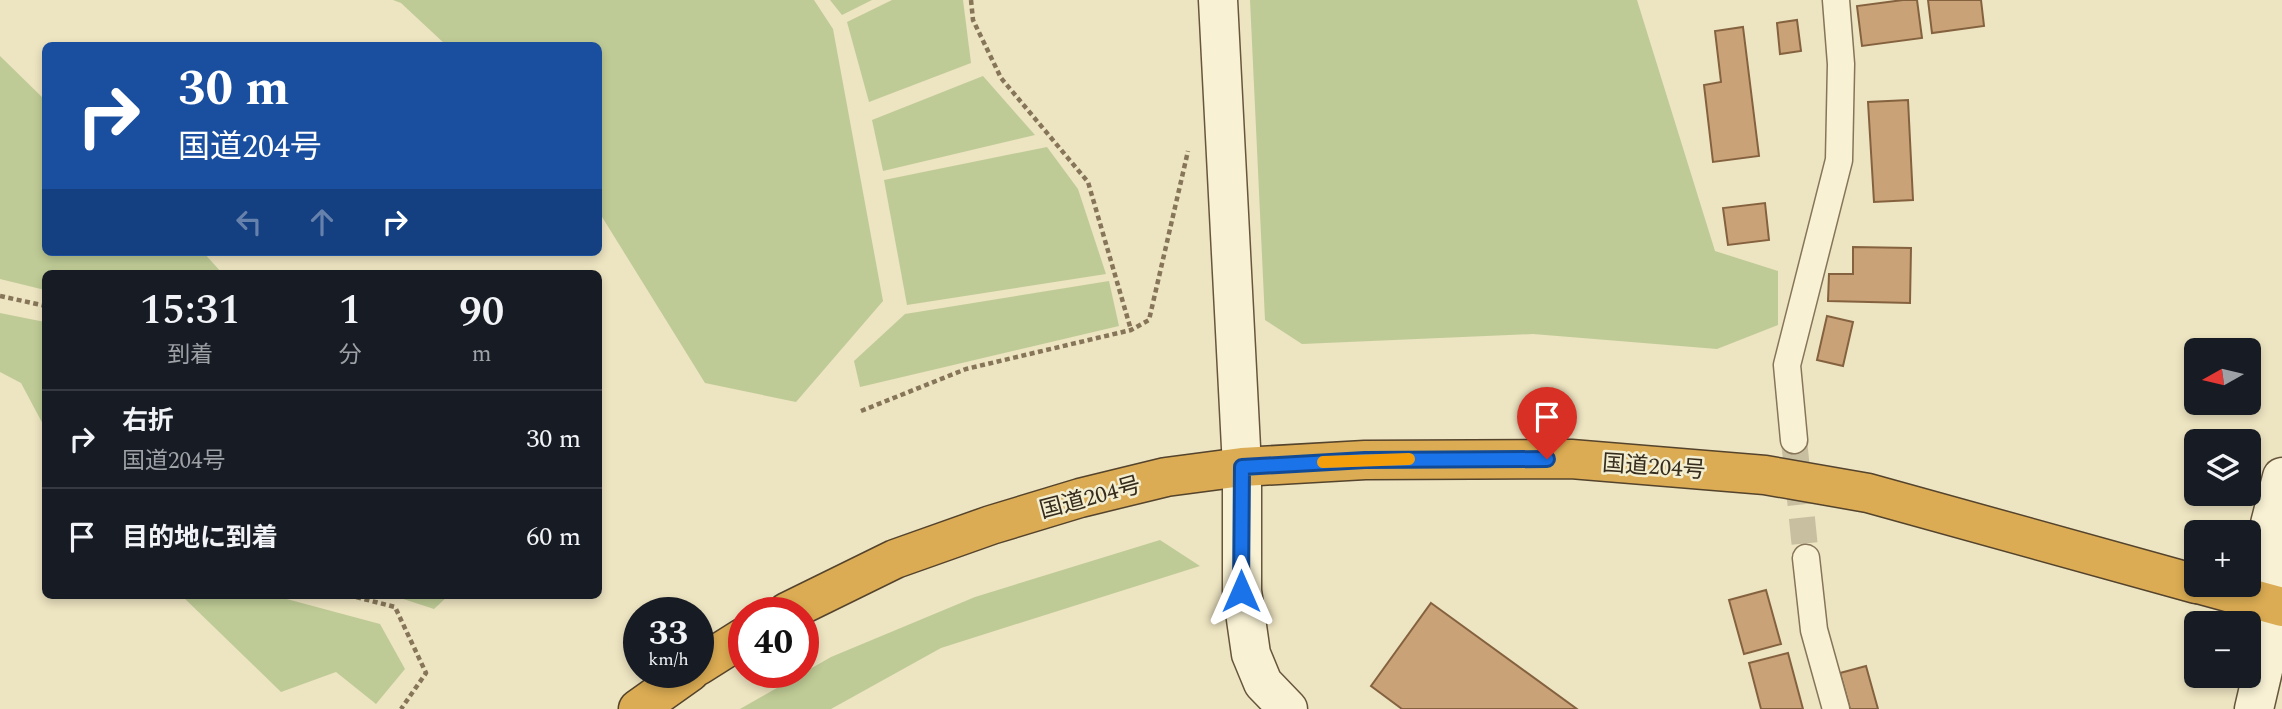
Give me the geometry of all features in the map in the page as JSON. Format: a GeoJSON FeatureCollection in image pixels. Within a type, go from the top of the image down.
{"type":"FeatureCollection","features":[{"type":"Feature","properties":{"kind":"highway","name":"国道204号"},"geometry":{"type":"LineString","coordinates":[[818,597],[895,559],[991,525],[1080,498],[1166,477],[1242,467],[1365,460],[1571,459],[1765,475],[1868,493],[2184,580]]}},
{"type":"Feature","properties":{"kind":"highway","name":"国道204号"},"geometry":{"type":"LineString","coordinates":[[2252,597],[2281,604]]}},
{"type":"Feature","properties":{"kind":"highway"},"geometry":{"type":"LineString","coordinates":[[638,709],[668,688]]}},
{"type":"Feature","properties":{"kind":"street"},"geometry":{"type":"LineString","coordinates":[[1218,0],[1242,467],[1241,591],[1251,654],[1263,683],[1288,709]]}},
{"type":"Feature","properties":{"kind":"street"},"geometry":{"type":"LineString","coordinates":[[1794,440],[1787,365],[1839,160],[1841,64],[1836,0]]}},
{"type":"Feature","properties":{"kind":"street"},"geometry":{"type":"LineString","coordinates":[[2254,709],[2281,604],[2270,524],[2282,477]]}},
{"type":"Feature","properties":{"kind":"street"},"geometry":{"type":"LineString","coordinates":[[1806,558],[1814,630],[1836,709]]}},
{"type":"Feature","properties":{"kind":"path"},"geometry":{"type":"LineString","coordinates":[[971,0],[973,20],[1001,78],[1088,182],[1131,330]]}},
{"type":"Feature","properties":{"kind":"path"},"geometry":{"type":"LineString","coordinates":[[861,411],[966,369],[1131,330],[1149,320],[1192,134],[1224,117]]}},
{"type":"Feature","properties":{"kind":"path"},"geometry":{"type":"LineString","coordinates":[[0,296],[42,305]]}},
{"type":"Feature","properties":{"kind":"path"},"geometry":{"type":"LineString","coordinates":[[364,599],[395,607],[426,673],[401,709]]}},
{"type":"Feature","properties":{"kind":"green space"},"geometry":{"type":"Polygon","coordinates":[[[393,0],[814,0],[833,29],[883,301],[796,402],[705,383],[602,217],[602,42],[443,42],[401,3],[393,0]]]}},
{"type":"Feature","properties":{"kind":"green space"},"geometry":{"type":"Polygon","coordinates":[[[830,0],[872,0],[842,15],[830,0]]]}},
{"type":"Feature","properties":{"kind":"green space"},"geometry":{"type":"Polygon","coordinates":[[[892,0],[963,0],[971,63],[869,102],[847,22],[892,0]]]}},
{"type":"Feature","properties":{"kind":"green space"},"geometry":{"type":"Polygon","coordinates":[[[1250,0],[1637,0],[1715,251],[1778,271],[1778,325],[1717,349],[1533,334],[1302,344],[1265,320],[1250,0]]]}},
{"type":"Feature","properties":{"kind":"green space"},"geometry":{"type":"Polygon","coordinates":[[[0,56],[42,97],[42,256],[207,256],[219,270],[42,270],[42,289],[0,279],[0,56]]]}},
{"type":"Feature","properties":{"kind":"green space"},"geometry":{"type":"Polygon","coordinates":[[[983,76],[1035,135],[883,171],[872,120],[983,76]]]}},
{"type":"Feature","properties":{"kind":"green space"},"geometry":{"type":"Polygon","coordinates":[[[1047,147],[1078,189],[1106,274],[907,305],[884,180],[1047,147]]]}},
{"type":"Feature","properties":{"kind":"green space"},"geometry":{"type":"Polygon","coordinates":[[[1109,281],[1119,326],[860,387],[854,361],[905,314],[1109,281]]]}},
{"type":"Feature","properties":{"kind":"green space"},"geometry":{"type":"Polygon","coordinates":[[[0,313],[42,321],[42,422],[21,383],[0,372],[0,313]]]}},
{"type":"Feature","properties":{"kind":"green space"},"geometry":{"type":"Polygon","coordinates":[[[1160,540],[1200,566],[941,648],[831,709],[740,709],[777,688],[819,688],[819,664],[975,597],[1160,540]]]}},
{"type":"Feature","properties":{"kind":"green space"},"geometry":{"type":"Polygon","coordinates":[[[185,599],[287,599],[380,624],[405,669],[376,704],[336,672],[281,692],[185,599]]]}},
{"type":"Feature","properties":{"kind":"green space"},"geometry":{"type":"Polygon","coordinates":[[[403,599],[445,599],[434,609],[403,599]]]}},
{"type":"Feature","properties":{"kind":"building"},"geometry":{"type":"Polygon","coordinates":[[[1917,0],[1922,38],[1862,46],[1857,6],[1917,0]]]}},
{"type":"Feature","properties":{"kind":"building"},"geometry":{"type":"Polygon","coordinates":[[[1928,0],[1981,0],[1984,26],[1932,33],[1928,0]]]}},
{"type":"Feature","properties":{"kind":"building"},"geometry":{"type":"Polygon","coordinates":[[[1797,20],[1801,51],[1780,54],[1777,23],[1797,20]]]}},
{"type":"Feature","properties":{"kind":"building"},"geometry":{"type":"Polygon","coordinates":[[[1743,27],[1759,156],[1713,162],[1704,85],[1721,82],[1715,31],[1743,27]]]}},
{"type":"Feature","properties":{"kind":"building"},"geometry":{"type":"Polygon","coordinates":[[[1908,100],[1913,200],[1874,202],[1868,102],[1908,100]]]}},
{"type":"Feature","properties":{"kind":"building"},"geometry":{"type":"Polygon","coordinates":[[[1765,203],[1769,240],[1728,245],[1723,208],[1765,203]]]}},
{"type":"Feature","properties":{"kind":"building"},"geometry":{"type":"Polygon","coordinates":[[[1853,247],[1911,248],[1910,303],[1828,301],[1829,274],[1853,274],[1853,247]]]}},
{"type":"Feature","properties":{"kind":"building"},"geometry":{"type":"Polygon","coordinates":[[[1827,316],[1853,322],[1843,366],[1817,360],[1827,316]]]}},
{"type":"Feature","properties":{"kind":"building"},"geometry":{"type":"Polygon","coordinates":[[[1766,590],[1781,644],[1744,654],[1729,600],[1766,590]]]}},
{"type":"Feature","properties":{"kind":"building"},"geometry":{"type":"Polygon","coordinates":[[[1431,603],[1577,709],[1402,709],[1371,686],[1431,603]]]}},
{"type":"Feature","properties":{"kind":"building"},"geometry":{"type":"Polygon","coordinates":[[[1788,653],[1803,709],[1761,709],[1749,663],[1788,653]]]}},
{"type":"Feature","properties":{"kind":"building"},"geometry":{"type":"Polygon","coordinates":[[[1866,666],[1878,709],[1850,709],[1840,673],[1866,666]]]}},
{"type":"Feature","properties":{"kind":"tunnel"},"geometry":{"type":"LineString","coordinates":[[1794,440],[1806,558]]}},
{"type":"Feature","properties":{"kind":"slow traffic"},"geometry":{"type":"LineString","coordinates":[[1323,462],[1409,459]]}},
{"type":"Feature","properties":{"kind":"route"},"geometry":{"type":"LineString","coordinates":[[1241,591],[1242,467],[1365,460],[1547,459]]}}]}
